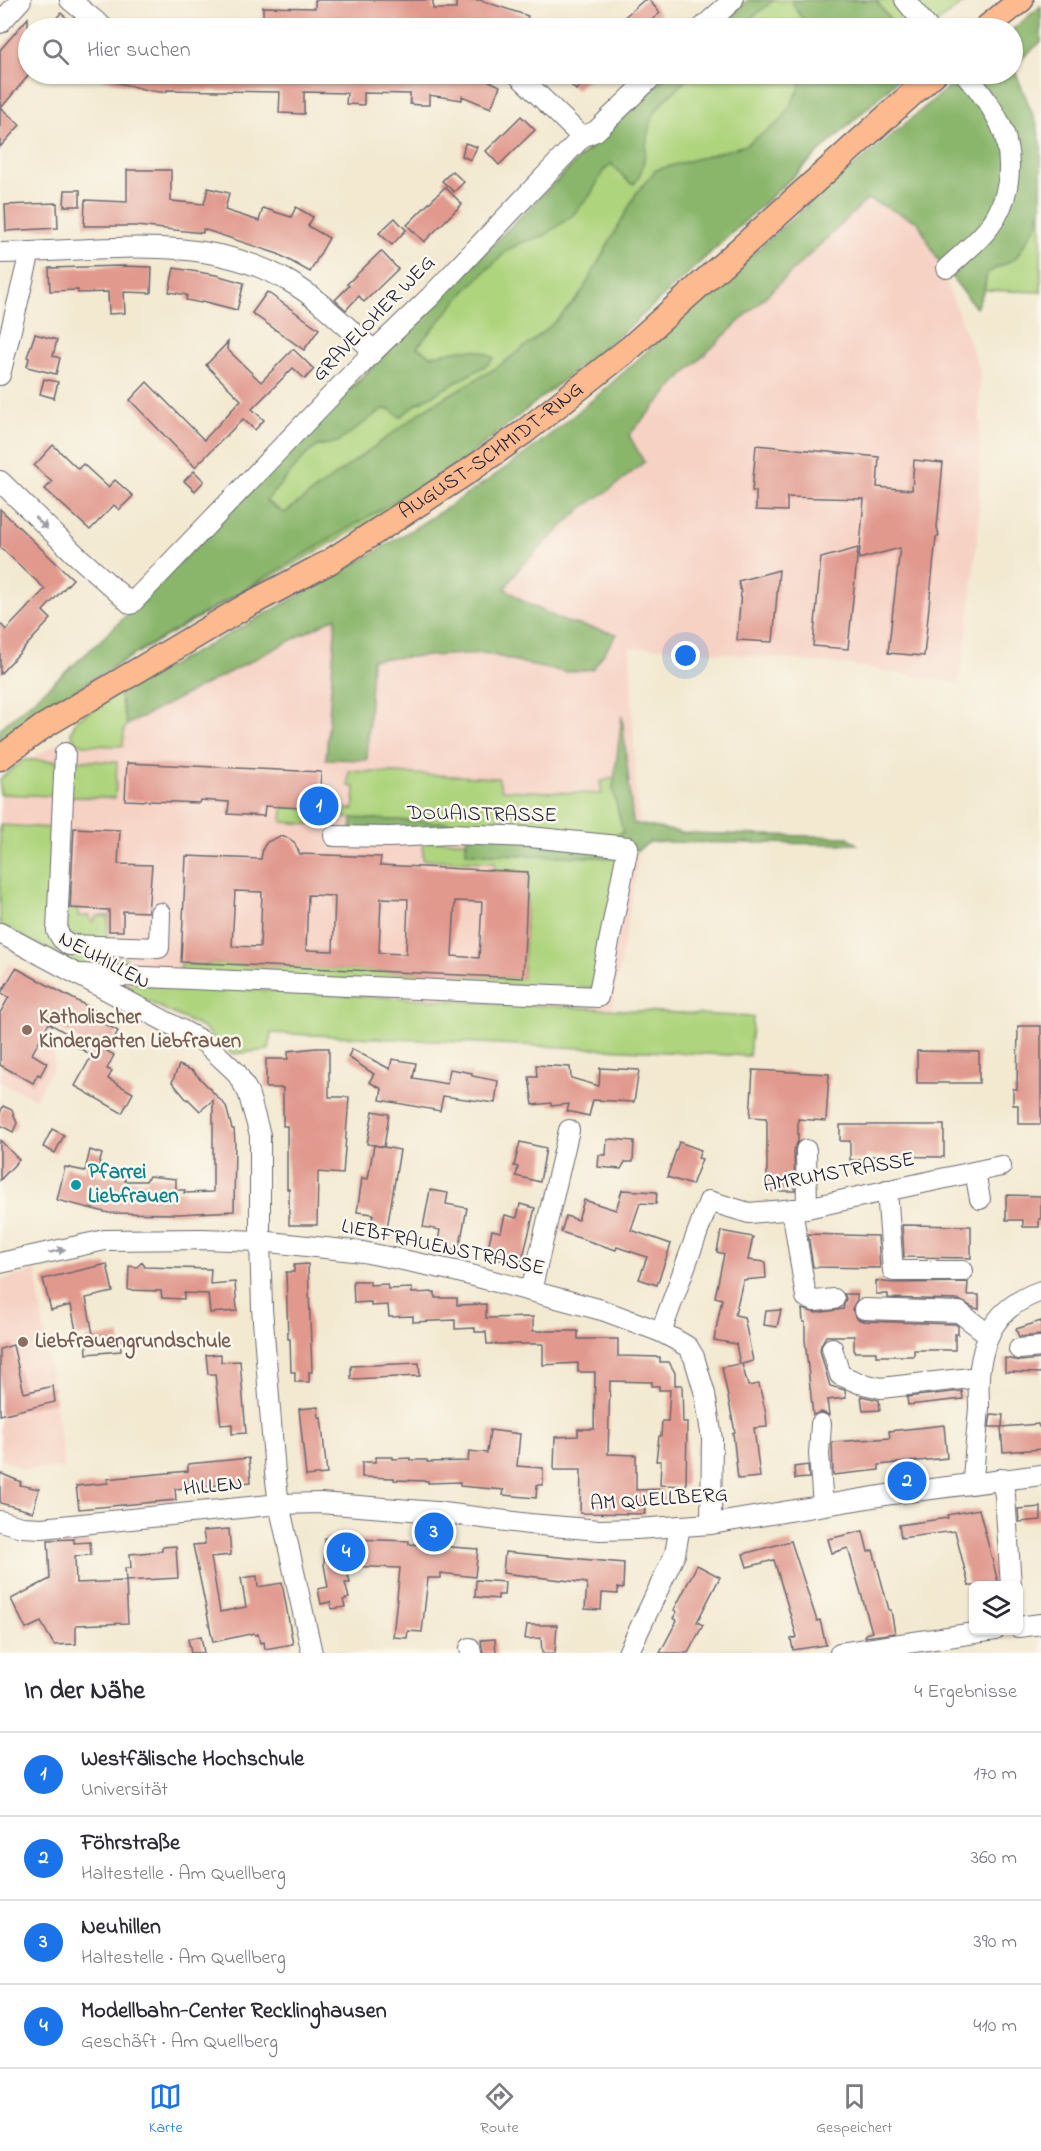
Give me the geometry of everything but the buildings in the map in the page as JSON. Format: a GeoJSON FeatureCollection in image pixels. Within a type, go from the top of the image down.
{"type":"FeatureCollection","features":[{"type":"Feature","properties":{"kind":"main road"},"geometry":{"type":"LineString","coordinates":[[998,18],[1021,0]]}},
{"type":"Feature","properties":{"kind":"main road","name":"AUGUST-SCHMIDT-RING"},"geometry":{"type":"LineString","coordinates":[[0,758],[44,726],[246,606],[329,562],[466,473],[524,432],[631,347],[923,84]]}},
{"type":"Feature","properties":{"kind":"street"},"geometry":{"type":"LineString","coordinates":[[0,23],[21,0]]}},
{"type":"Feature","properties":{"kind":"street"},"geometry":{"type":"LineString","coordinates":[[70,0],[92,18]]}},
{"type":"Feature","properties":{"kind":"street"},"geometry":{"type":"LineString","coordinates":[[713,18],[733,0]]}},
{"type":"Feature","properties":{"kind":"street"},"geometry":{"type":"LineString","coordinates":[[905,0],[920,18]]}},
{"type":"Feature","properties":{"kind":"street"},"geometry":{"type":"LineString","coordinates":[[527,84],[582,137]]}},
{"type":"Feature","properties":{"kind":"street","name":"GRAVELOHER WEG"},"geometry":{"type":"LineString","coordinates":[[0,481],[66,546],[131,604],[374,351],[430,297],[582,137],[596,131],[645,84]]}},
{"type":"Feature","properties":{"kind":"street"},"geometry":{"type":"LineString","coordinates":[[947,268],[989,227],[1000,209],[1007,190],[1009,164],[1006,139],[991,108],[973,84]]}},
{"type":"Feature","properties":{"kind":"street"},"geometry":{"type":"LineString","coordinates":[[0,253],[118,246],[203,252],[227,257],[270,273],[304,290],[374,351]]}},
{"type":"Feature","properties":{"kind":"street"},"geometry":{"type":"LineString","coordinates":[[0,375],[30,252]]}},
{"type":"Feature","properties":{"kind":"street"},"geometry":{"type":"LineString","coordinates":[[65,753],[57,931],[69,945],[159,948],[160,912]]}},
{"type":"Feature","properties":{"kind":"street","name":"DOUAISTRASSE"},"geometry":{"type":"LineString","coordinates":[[79,974],[598,997],[628,846],[530,837],[452,834],[388,837],[334,836]]}},
{"type":"Feature","properties":{"kind":"street","name":"NEUHILLEN"},"geometry":{"type":"LineString","coordinates":[[0,933],[204,1042],[236,1072],[248,1092],[260,1135],[263,1319],[279,1504]]}},
{"type":"Feature","properties":{"kind":"street"},"geometry":{"type":"LineString","coordinates":[[531,1291],[569,1130]]}},
{"type":"Feature","properties":{"kind":"street"},"geometry":{"type":"LineString","coordinates":[[807,1150],[800,1208],[806,1297],[815,1301],[834,1299]]}},
{"type":"Feature","properties":{"kind":"street","name":"AMRUMSTRASSE"},"geometry":{"type":"LineString","coordinates":[[661,1332],[709,1201],[748,1213],[800,1208],[1001,1166]]}},
{"type":"Feature","properties":{"kind":"street"},"geometry":{"type":"LineString","coordinates":[[975,1172],[980,1199]]}},
{"type":"Feature","properties":{"kind":"street"},"geometry":{"type":"LineString","coordinates":[[887,1190],[893,1271],[963,1271]]}},
{"type":"Feature","properties":{"kind":"street","name":"LIEBFRAUENSTRASSE"},"geometry":{"type":"LineString","coordinates":[[0,1263],[105,1240],[260,1241],[363,1252],[455,1271],[602,1310],[661,1332],[688,1347],[694,1357],[705,1394],[712,1439],[711,1524]]}},
{"type":"Feature","properties":{"kind":"street"},"geometry":{"type":"LineString","coordinates":[[972,1483],[979,1407],[979,1377],[989,1335],[994,1323],[1005,1311],[1026,1296],[1041,1291]]}},
{"type":"Feature","properties":{"kind":"street"},"geometry":{"type":"LineString","coordinates":[[864,1309],[959,1312],[989,1335]]}},
{"type":"Feature","properties":{"kind":"street"},"geometry":{"type":"LineString","coordinates":[[1019,1348],[1041,1347]]}},
{"type":"Feature","properties":{"kind":"street"},"geometry":{"type":"LineString","coordinates":[[832,1348],[840,1375],[859,1383],[881,1388],[979,1377]]}},
{"type":"Feature","properties":{"kind":"street"},"geometry":{"type":"LineString","coordinates":[[821,1424],[819,1454],[823,1505]]}},
{"type":"Feature","properties":{"kind":"street","name":"AM QUELLBERG"},"geometry":{"type":"LineString","coordinates":[[279,1504],[338,1503],[600,1530],[711,1524],[823,1505],[1041,1475]]}},
{"type":"Feature","properties":{"kind":"street"},"geometry":{"type":"LineString","coordinates":[[1001,1479],[1005,1495],[1011,1581]]}},
{"type":"Feature","properties":{"kind":"street"},"geometry":{"type":"LineString","coordinates":[[279,1504],[312,1653]]}},
{"type":"Feature","properties":{"kind":"street","name":"HILLEN"},"geometry":{"type":"LineString","coordinates":[[0,1521],[22,1527],[42,1528],[279,1504]]}},
{"type":"Feature","properties":{"kind":"street"},"geometry":{"type":"LineString","coordinates":[[628,1653],[675,1554],[680,1526]]}},
{"type":"Feature","properties":{"kind":"street"},"geometry":{"type":"LineString","coordinates":[[1023,1626],[1041,1624]]}},
{"type":"Feature","properties":{"kind":"street"},"geometry":{"type":"LineString","coordinates":[[840,1653],[956,1645],[982,1635]]}},
{"type":"Feature","properties":{"kind":"shaded area"},"geometry":{"type":"Polygon","coordinates":[[[868,201],[918,222],[945,279],[980,370],[979,520],[968,631],[958,683],[850,665],[666,648],[630,648],[636,792],[640,820],[637,870],[612,1008],[108,982],[0,924],[0,783],[19,764],[369,580],[610,423],[868,201]]]}},
{"type":"Feature","properties":{"kind":"shaded area","name":"Katholischer Kindergarten Liebfrauen"},"geometry":{"type":"Polygon","coordinates":[[[9,963],[50,985],[34,1015],[55,1027],[52,1033],[54,1066],[35,1099],[0,1082],[0,978],[9,963]]]}},
{"type":"Feature","properties":{"kind":"shaded area","name":"Liebfrauengrundschule"},"geometry":{"type":"Polygon","coordinates":[[[37,1271],[65,1468],[22,1469],[0,1458],[0,1280],[37,1271]]]}},
{"type":"Feature","properties":{"kind":"green space"},"geometry":{"type":"Polygon","coordinates":[[[748,0],[967,0],[943,18],[727,18],[748,0]]]}},
{"type":"Feature","properties":{"kind":"green space"},"geometry":{"type":"Polygon","coordinates":[[[749,0],[774,0],[752,18],[729,18],[749,0]]]}},
{"type":"Feature","properties":{"kind":"green space"},"geometry":{"type":"Polygon","coordinates":[[[792,0],[876,0],[889,18],[802,18],[792,0]]]}},
{"type":"Feature","properties":{"kind":"green space"},"geometry":{"type":"Polygon","coordinates":[[[1041,6],[1041,42],[1023,57],[1023,21],[1041,6]]]}},
{"type":"Feature","properties":{"kind":"green space"},"geometry":{"type":"Polygon","coordinates":[[[656,84],[893,84],[634,323],[460,463],[380,516],[164,637],[57,701],[0,729],[147,601],[353,385],[656,84]]]}},
{"type":"Feature","properties":{"kind":"green space"},"geometry":{"type":"Polygon","coordinates":[[[658,84],[682,84],[656,111],[649,129],[642,168],[634,184],[630,183],[611,164],[604,170],[591,194],[573,215],[544,236],[521,243],[508,250],[469,287],[417,347],[431,356],[472,350],[494,358],[487,365],[417,404],[400,417],[391,410],[383,409],[338,442],[318,446],[307,454],[266,501],[284,513],[428,407],[496,368],[535,339],[580,295],[637,192],[656,170],[746,145],[782,120],[800,84],[893,84],[634,323],[460,463],[111,668],[57,701],[0,744],[0,729],[67,671],[177,566],[526,211],[658,84]]]}},
{"type":"Feature","properties":{"kind":"green space"},"geometry":{"type":"Polygon","coordinates":[[[952,84],[1020,84],[1037,125],[1041,146],[1041,206],[1038,222],[1016,258],[987,273],[984,290],[976,308],[936,257],[918,222],[868,199],[681,377],[629,435],[644,462],[615,486],[582,508],[520,567],[505,588],[523,601],[563,621],[617,634],[593,669],[566,672],[485,653],[372,659],[367,760],[326,759],[336,617],[127,725],[119,693],[368,556],[417,527],[511,464],[615,381],[801,211],[952,84]]]}},
{"type":"Feature","properties":{"kind":"green space"},"geometry":{"type":"Polygon","coordinates":[[[1041,203],[1041,292],[984,290],[987,273],[1016,258],[1041,203]]]}},
{"type":"Feature","properties":{"kind":"green space"},"geometry":{"type":"Polygon","coordinates":[[[119,693],[127,725],[124,729],[123,746],[84,745],[76,742],[71,733],[76,720],[119,693]]]}},
{"type":"Feature","properties":{"kind":"green space"},"geometry":{"type":"Polygon","coordinates":[[[622,715],[633,823],[683,833],[848,837],[857,844],[650,842],[624,858],[466,853],[467,832],[351,832],[352,818],[522,826],[612,836],[623,833],[613,789],[622,715]]]}},
{"type":"Feature","properties":{"kind":"green space"},"geometry":{"type":"Polygon","coordinates":[[[24,760],[57,761],[56,796],[0,794],[0,779],[24,760]]]}},
{"type":"Feature","properties":{"kind":"green space"},"geometry":{"type":"Polygon","coordinates":[[[70,760],[117,762],[115,798],[68,797],[70,760]]]}},
{"type":"Feature","properties":{"kind":"green space"},"geometry":{"type":"Polygon","coordinates":[[[349,771],[498,778],[502,790],[602,794],[600,782],[615,777],[613,789],[623,832],[612,836],[522,826],[343,818],[344,809],[354,809],[355,787],[348,786],[349,771]]]}},
{"type":"Feature","properties":{"kind":"green space"},"geometry":{"type":"Polygon","coordinates":[[[283,807],[319,809],[319,814],[334,815],[333,826],[282,822],[283,807]]]}},
{"type":"Feature","properties":{"kind":"green space"},"geometry":{"type":"Polygon","coordinates":[[[0,825],[54,828],[66,950],[51,952],[0,925],[0,825]]]}},
{"type":"Feature","properties":{"kind":"green space"},"geometry":{"type":"Polygon","coordinates":[[[423,841],[466,841],[467,853],[622,858],[594,988],[180,975],[181,964],[209,965],[210,963],[523,978],[528,872],[495,870],[495,862],[423,860],[423,841]]]}},
{"type":"Feature","properties":{"kind":"green space"},"geometry":{"type":"Polygon","coordinates":[[[63,896],[69,896],[69,908],[78,909],[78,916],[90,916],[93,922],[97,916],[108,916],[107,942],[68,935],[63,896]]]}},
{"type":"Feature","properties":{"kind":"green space"},"geometry":{"type":"Polygon","coordinates":[[[71,952],[84,957],[126,957],[126,971],[91,971],[56,956],[71,952]]]}},
{"type":"Feature","properties":{"kind":"green space"},"geometry":{"type":"Polygon","coordinates":[[[108,982],[753,1017],[749,1056],[271,1033],[269,1050],[232,1054],[203,1028],[108,982]]]}},
{"type":"Feature","properties":{"kind":"place","name":"Westfälische Hochschule"},"geometry":{"type":"Point","coordinates":[319,806]}},
{"type":"Feature","properties":{"kind":"place","name":"Katholischer Kindergarten Liebfrauen"},"geometry":{"type":"Point","coordinates":[27,1030]}},
{"type":"Feature","properties":{"kind":"place","name":"Pfarrei Liebfrauen"},"geometry":{"type":"Point","coordinates":[76,1185]}},
{"type":"Feature","properties":{"kind":"place","name":"Liebfrauengrundschule"},"geometry":{"type":"Point","coordinates":[23,1342]}},
{"type":"Feature","properties":{"kind":"place","name":"Föhrstraße"},"geometry":{"type":"Point","coordinates":[907,1481]}},
{"type":"Feature","properties":{"kind":"place","name":"Neuhillen"},"geometry":{"type":"Point","coordinates":[434,1532]}},
{"type":"Feature","properties":{"kind":"place","name":"Modellbahn-Center Recklinghausen"},"geometry":{"type":"Point","coordinates":[346,1552]}}]}
